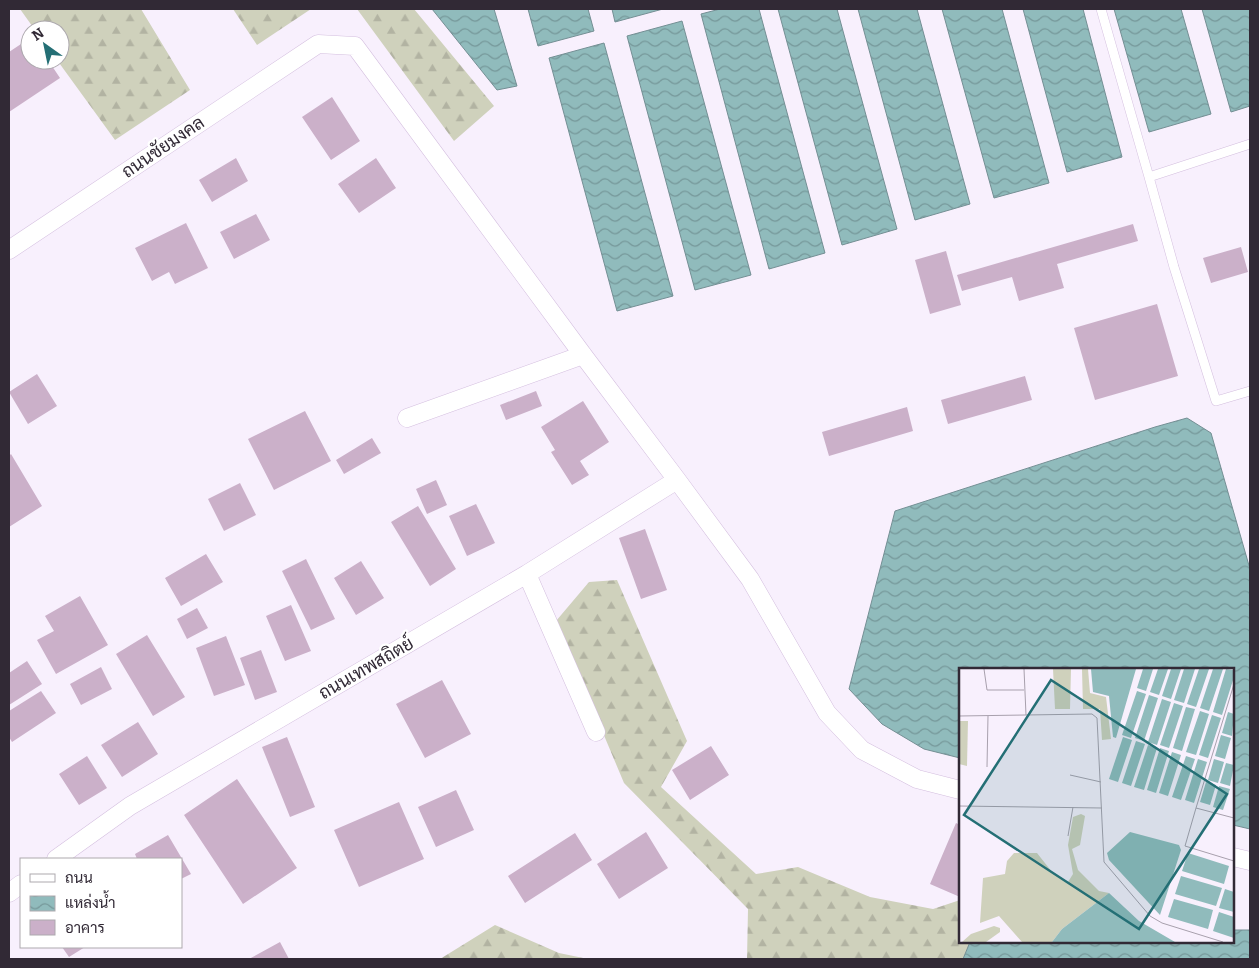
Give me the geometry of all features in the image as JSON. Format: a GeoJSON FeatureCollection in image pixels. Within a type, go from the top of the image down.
{"type":"FeatureCollection","features":[{"type":"Feature","properties":{"kind":"street","name":"ถนนชัยมงคล"},"geometry":{"type":"LineString","coordinates":[[9,250],[318,44],[355,46],[583,355]]}},
{"type":"Feature","properties":{"kind":"street"},"geometry":{"type":"LineString","coordinates":[[407,418],[583,355],[750,579],[826,713],[862,750],[917,779],[959,790]]}},
{"type":"Feature","properties":{"kind":"street","name":"ถนนเทพสถิตย์"},"geometry":{"type":"LineString","coordinates":[[57,858],[130,806],[527,574],[677,480]]}},
{"type":"Feature","properties":{"kind":"street"},"geometry":{"type":"LineString","coordinates":[[527,574],[596,732]]}},
{"type":"Feature","properties":{"kind":"street"},"geometry":{"type":"LineString","coordinates":[[1234,857],[1250,862]]}},
{"type":"Feature","properties":{"kind":"street"},"geometry":{"type":"LineString","coordinates":[[9,893],[20,885]]}},
{"type":"Feature","properties":{"kind":"lane"},"geometry":{"type":"LineString","coordinates":[[1101,9],[1174,267],[1216,401],[1250,391]]}},
{"type":"Feature","properties":{"kind":"lane"},"geometry":{"type":"LineString","coordinates":[[1149,177],[1250,144]]}},
{"type":"Feature","properties":{"kind":"green space"},"geometry":{"type":"Polygon","coordinates":[[[20,9],[141,9],[190,90],[115,140],[64,70],[70,70],[70,20],[28,20],[20,9]]]}},
{"type":"Feature","properties":{"kind":"green space"},"geometry":{"type":"Polygon","coordinates":[[[233,9],[311,9],[257,45],[233,9]]]}},
{"type":"Feature","properties":{"kind":"green space"},"geometry":{"type":"Polygon","coordinates":[[[357,9],[414,9],[494,106],[454,141],[357,9]]]}},
{"type":"Feature","properties":{"kind":"green space"},"geometry":{"type":"Polygon","coordinates":[[[617,580],[687,741],[661,787],[756,874],[798,867],[870,897],[933,909],[959,900],[959,943],[970,943],[963,959],[747,959],[748,909],[624,783],[556,621],[589,582],[617,580]]]}},
{"type":"Feature","properties":{"kind":"green space"},"geometry":{"type":"Polygon","coordinates":[[[495,925],[559,953],[588,959],[440,959],[495,925]]]}},
{"type":"Feature","properties":{"kind":"water"},"geometry":{"type":"Polygon","coordinates":[[[432,9],[494,9],[517,86],[497,90],[432,9]]]}},
{"type":"Feature","properties":{"kind":"water"},"geometry":{"type":"Polygon","coordinates":[[[528,9],[588,9],[594,31],[538,46],[528,9]]]}},
{"type":"Feature","properties":{"kind":"water"},"geometry":{"type":"Polygon","coordinates":[[[612,9],[663,9],[615,22],[612,9]]]}},
{"type":"Feature","properties":{"kind":"water"},"geometry":{"type":"Polygon","coordinates":[[[720,9],[759,9],[825,253],[769,269],[701,14],[720,9]]]}},
{"type":"Feature","properties":{"kind":"water"},"geometry":{"type":"Polygon","coordinates":[[[778,9],[837,9],[897,229],[842,245],[778,9]]]}},
{"type":"Feature","properties":{"kind":"water"},"geometry":{"type":"Polygon","coordinates":[[[858,9],[917,9],[970,204],[915,220],[858,9]]]}},
{"type":"Feature","properties":{"kind":"water"},"geometry":{"type":"Polygon","coordinates":[[[942,9],[1002,9],[1049,183],[994,198],[942,9]]]}},
{"type":"Feature","properties":{"kind":"water"},"geometry":{"type":"Polygon","coordinates":[[[1023,9],[1083,9],[1122,157],[1067,172],[1023,9]]]}},
{"type":"Feature","properties":{"kind":"water"},"geometry":{"type":"Polygon","coordinates":[[[1114,9],[1181,9],[1211,114],[1149,132],[1114,9]]]}},
{"type":"Feature","properties":{"kind":"water"},"geometry":{"type":"Polygon","coordinates":[[[1202,9],[1250,9],[1250,106],[1231,112],[1202,9]]]}},
{"type":"Feature","properties":{"kind":"water"},"geometry":{"type":"Polygon","coordinates":[[[682,21],[751,275],[695,290],[627,36],[682,21]]]}},
{"type":"Feature","properties":{"kind":"water"},"geometry":{"type":"Polygon","coordinates":[[[604,43],[673,296],[617,311],[549,58],[604,43]]]}},
{"type":"Feature","properties":{"kind":"water"},"geometry":{"type":"Polygon","coordinates":[[[1187,418],[1211,433],[1250,569],[1250,829],[1234,825],[1234,668],[959,668],[959,758],[924,749],[882,724],[849,689],[895,511],[1187,418]]]}},
{"type":"Feature","properties":{"kind":"water"},"geometry":{"type":"Polygon","coordinates":[[[1234,930],[1250,930],[1250,959],[963,959],[970,943],[1234,943],[1234,930]]]}},
{"type":"Feature","properties":{"kind":"building"},"geometry":{"type":"Polygon","coordinates":[[[20,45],[20,70],[55,70],[60,78],[9,112],[9,52],[20,45]]]}},
{"type":"Feature","properties":{"kind":"building"},"geometry":{"type":"Polygon","coordinates":[[[332,97],[360,141],[331,160],[302,117],[332,97]]]}},
{"type":"Feature","properties":{"kind":"building"},"geometry":{"type":"Polygon","coordinates":[[[236,158],[248,181],[212,202],[199,180],[236,158]]]}},
{"type":"Feature","properties":{"kind":"building"},"geometry":{"type":"Polygon","coordinates":[[[376,158],[396,188],[359,213],[338,184],[376,158]]]}},
{"type":"Feature","properties":{"kind":"building"},"geometry":{"type":"Polygon","coordinates":[[[256,214],[270,240],[234,259],[220,232],[256,214]]]}},
{"type":"Feature","properties":{"kind":"building"},"geometry":{"type":"Polygon","coordinates":[[[186,223],[208,268],[175,284],[169,272],[152,281],[135,248],[186,223]]]}},
{"type":"Feature","properties":{"kind":"building"},"geometry":{"type":"Polygon","coordinates":[[[1133,224],[1138,241],[1057,264],[1064,288],[1019,301],[1012,277],[962,291],[957,275],[1133,224]]]}},
{"type":"Feature","properties":{"kind":"building"},"geometry":{"type":"Polygon","coordinates":[[[1241,247],[1248,272],[1211,283],[1203,258],[1241,247]]]}},
{"type":"Feature","properties":{"kind":"building"},"geometry":{"type":"Polygon","coordinates":[[[946,251],[961,305],[930,314],[915,260],[946,251]]]}},
{"type":"Feature","properties":{"kind":"building"},"geometry":{"type":"Polygon","coordinates":[[[1157,304],[1178,376],[1095,400],[1074,328],[1157,304]]]}},
{"type":"Feature","properties":{"kind":"building"},"geometry":{"type":"Polygon","coordinates":[[[37,374],[57,406],[28,424],[9,392],[37,374]]]}},
{"type":"Feature","properties":{"kind":"building"},"geometry":{"type":"Polygon","coordinates":[[[1025,376],[1032,400],[948,424],[941,400],[1025,376]]]}},
{"type":"Feature","properties":{"kind":"building"},"geometry":{"type":"Polygon","coordinates":[[[536,391],[542,406],[506,420],[500,405],[536,391]]]}},
{"type":"Feature","properties":{"kind":"building"},"geometry":{"type":"Polygon","coordinates":[[[583,401],[609,442],[580,461],[589,475],[572,485],[551,452],[555,450],[541,427],[583,401]]]}},
{"type":"Feature","properties":{"kind":"building"},"geometry":{"type":"Polygon","coordinates":[[[907,407],[913,431],[829,456],[822,432],[907,407]]]}},
{"type":"Feature","properties":{"kind":"building"},"geometry":{"type":"Polygon","coordinates":[[[305,411],[331,461],[274,490],[248,439],[305,411]]]}},
{"type":"Feature","properties":{"kind":"building"},"geometry":{"type":"Polygon","coordinates":[[[372,438],[381,453],[344,474],[336,460],[372,438]]]}},
{"type":"Feature","properties":{"kind":"building"},"geometry":{"type":"Polygon","coordinates":[[[11,454],[42,506],[9,527],[9,456],[11,454]]]}},
{"type":"Feature","properties":{"kind":"building"},"geometry":{"type":"Polygon","coordinates":[[[436,480],[447,505],[427,514],[416,489],[436,480]]]}},
{"type":"Feature","properties":{"kind":"building"},"geometry":{"type":"Polygon","coordinates":[[[240,483],[256,515],[224,531],[208,499],[240,483]]]}},
{"type":"Feature","properties":{"kind":"building"},"geometry":{"type":"Polygon","coordinates":[[[476,504],[495,543],[467,556],[449,516],[476,504]]]}},
{"type":"Feature","properties":{"kind":"building"},"geometry":{"type":"Polygon","coordinates":[[[418,506],[456,569],[430,586],[391,522],[418,506]]]}},
{"type":"Feature","properties":{"kind":"building"},"geometry":{"type":"Polygon","coordinates":[[[645,529],[667,590],[641,599],[619,538],[645,529]]]}},
{"type":"Feature","properties":{"kind":"building"},"geometry":{"type":"Polygon","coordinates":[[[206,554],[223,582],[181,606],[165,578],[206,554]]]}},
{"type":"Feature","properties":{"kind":"building"},"geometry":{"type":"Polygon","coordinates":[[[306,559],[335,619],[311,630],[282,571],[306,559]]]}},
{"type":"Feature","properties":{"kind":"building"},"geometry":{"type":"Polygon","coordinates":[[[361,561],[384,598],[356,615],[334,578],[361,561]]]}},
{"type":"Feature","properties":{"kind":"building"},"geometry":{"type":"Polygon","coordinates":[[[80,596],[108,645],[56,674],[37,640],[54,631],[45,616],[80,596]]]}},
{"type":"Feature","properties":{"kind":"building"},"geometry":{"type":"Polygon","coordinates":[[[291,605],[311,651],[285,661],[266,616],[291,605]]]}},
{"type":"Feature","properties":{"kind":"building"},"geometry":{"type":"Polygon","coordinates":[[[197,608],[208,628],[187,639],[177,619],[197,608]]]}},
{"type":"Feature","properties":{"kind":"building"},"geometry":{"type":"Polygon","coordinates":[[[147,635],[185,697],[153,716],[116,654],[147,635]]]}},
{"type":"Feature","properties":{"kind":"building"},"geometry":{"type":"Polygon","coordinates":[[[226,636],[245,685],[214,696],[196,648],[226,636]]]}},
{"type":"Feature","properties":{"kind":"building"},"geometry":{"type":"Polygon","coordinates":[[[261,650],[277,692],[255,700],[240,658],[261,650]]]}},
{"type":"Feature","properties":{"kind":"building"},"geometry":{"type":"Polygon","coordinates":[[[27,661],[42,684],[9,705],[9,673],[27,661]]]}},
{"type":"Feature","properties":{"kind":"building"},"geometry":{"type":"Polygon","coordinates":[[[101,667],[112,689],[81,705],[70,684],[101,667]]]}},
{"type":"Feature","properties":{"kind":"building"},"geometry":{"type":"Polygon","coordinates":[[[442,680],[471,734],[425,758],[396,704],[442,680]]]}},
{"type":"Feature","properties":{"kind":"building"},"geometry":{"type":"Polygon","coordinates":[[[41,691],[56,713],[12,742],[9,737],[9,711],[41,691]]]}},
{"type":"Feature","properties":{"kind":"building"},"geometry":{"type":"Polygon","coordinates":[[[138,722],[158,754],[122,777],[101,745],[138,722]]]}},
{"type":"Feature","properties":{"kind":"building"},"geometry":{"type":"Polygon","coordinates":[[[287,737],[315,807],[290,817],[262,747],[287,737]]]}},
{"type":"Feature","properties":{"kind":"building"},"geometry":{"type":"Polygon","coordinates":[[[711,746],[729,775],[690,800],[672,770],[711,746]]]}},
{"type":"Feature","properties":{"kind":"building"},"geometry":{"type":"Polygon","coordinates":[[[87,756],[107,788],[79,805],[59,774],[87,756]]]}},
{"type":"Feature","properties":{"kind":"building"},"geometry":{"type":"Polygon","coordinates":[[[237,779],[297,868],[243,904],[184,815],[237,779]]]}},
{"type":"Feature","properties":{"kind":"building"},"geometry":{"type":"Polygon","coordinates":[[[456,790],[474,830],[436,847],[418,807],[456,790]]]}},
{"type":"Feature","properties":{"kind":"building"},"geometry":{"type":"Polygon","coordinates":[[[399,802],[424,859],[359,887],[334,830],[399,802]]]}},
{"type":"Feature","properties":{"kind":"building"},"geometry":{"type":"Polygon","coordinates":[[[956,823],[959,824],[959,897],[930,884],[956,823]]]}},
{"type":"Feature","properties":{"kind":"building"},"geometry":{"type":"Polygon","coordinates":[[[646,832],[668,868],[619,899],[597,864],[646,832]]]}},
{"type":"Feature","properties":{"kind":"building"},"geometry":{"type":"Polygon","coordinates":[[[575,833],[592,860],[525,903],[508,876],[575,833]]]}},
{"type":"Feature","properties":{"kind":"building"},"geometry":{"type":"Polygon","coordinates":[[[168,835],[182,858],[137,858],[135,854],[168,835]]]}},
{"type":"Feature","properties":{"kind":"building"},"geometry":{"type":"Polygon","coordinates":[[[182,859],[191,874],[182,878],[182,859]]]}},
{"type":"Feature","properties":{"kind":"building"},"geometry":{"type":"Polygon","coordinates":[[[280,942],[289,959],[249,959],[280,942]]]}},
{"type":"Feature","properties":{"kind":"building"},"geometry":{"type":"Polygon","coordinates":[[[63,948],[83,948],[69,957],[63,948]]]}}]}
